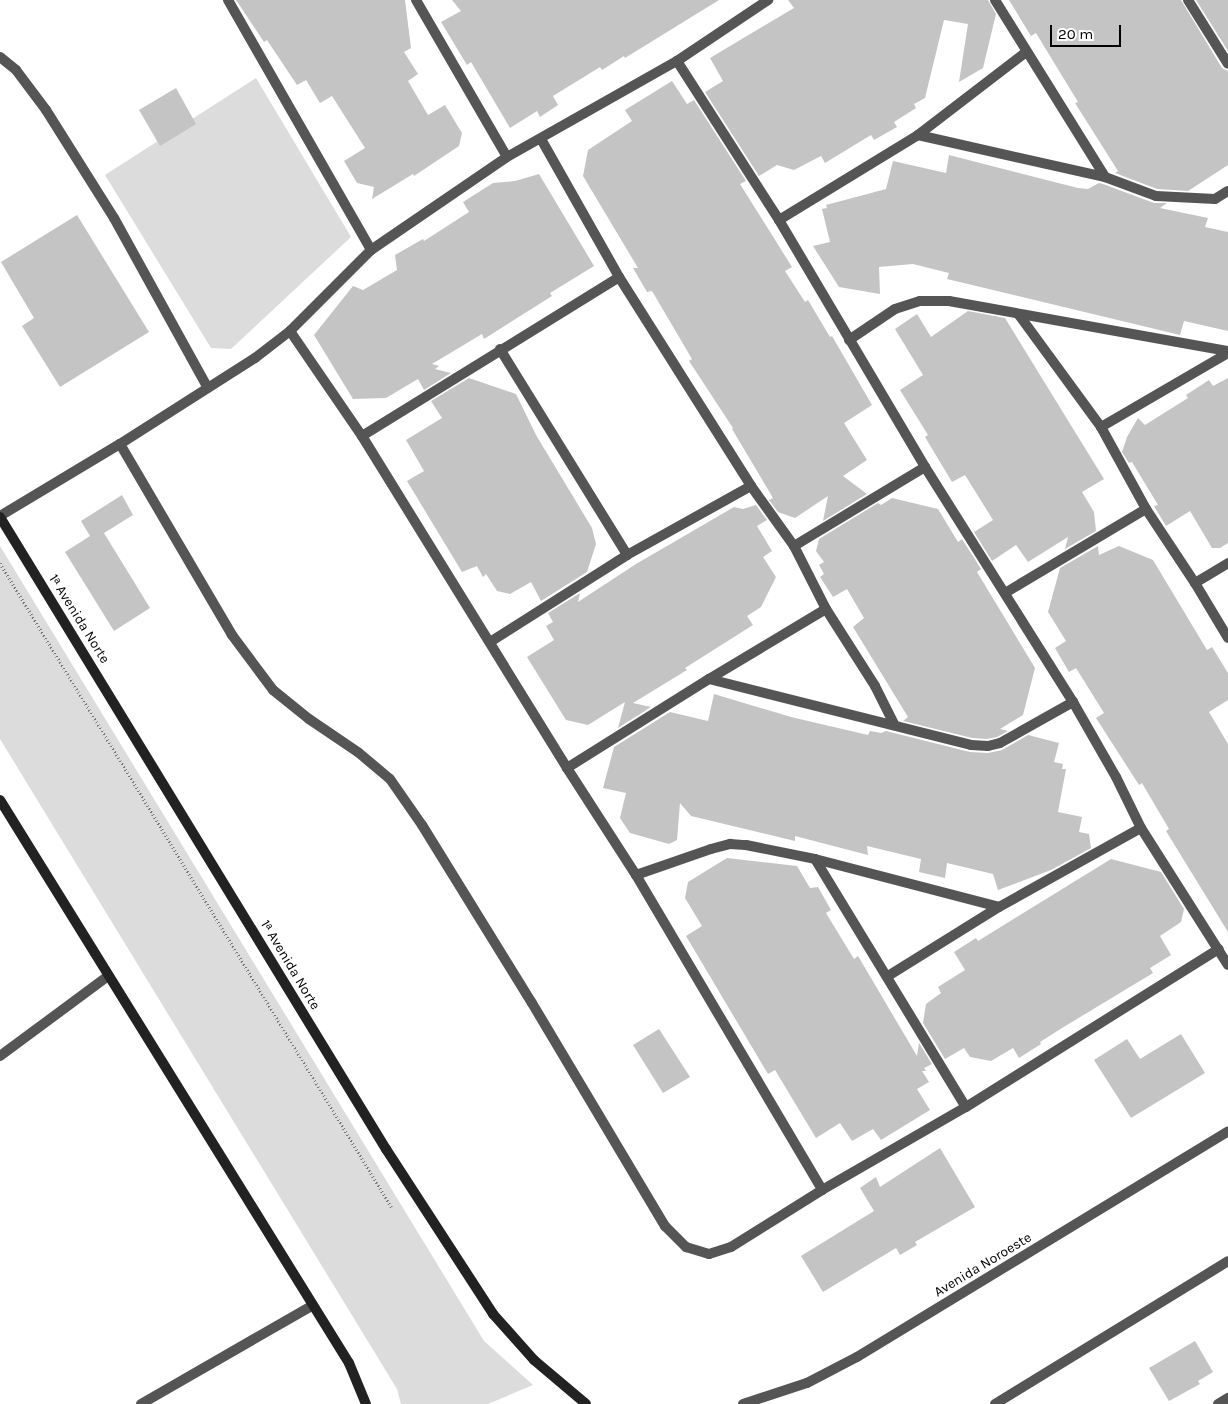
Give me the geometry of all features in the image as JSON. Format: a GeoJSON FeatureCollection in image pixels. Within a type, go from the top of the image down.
{"type":"FeatureCollection","features":[{"type":"Feature","properties":{"kind":"main road","name":"1ᵃ Avenida Norte"},"geometry":{"type":"LineString","coordinates":[[0,516],[386,1149],[493,1314],[534,1360],[586,1404]]}},
{"type":"Feature","properties":{"kind":"main road"},"geometry":{"type":"LineString","coordinates":[[0,800],[349,1363],[366,1404]]}},
{"type":"Feature","properties":{"kind":"street"},"geometry":{"type":"LineString","coordinates":[[228,0],[371,250]]}},
{"type":"Feature","properties":{"kind":"street"},"geometry":{"type":"LineString","coordinates":[[995,0],[1105,177]]}},
{"type":"Feature","properties":{"kind":"street"},"geometry":{"type":"LineString","coordinates":[[1188,0],[1228,64]]}},
{"type":"Feature","properties":{"kind":"street"},"geometry":{"type":"LineString","coordinates":[[418,1],[507,157]]}},
{"type":"Feature","properties":{"kind":"street"},"geometry":{"type":"LineString","coordinates":[[0,516],[120,444],[208,388],[290,331],[371,250],[507,157],[541,140],[677,61],[765,1]]}},
{"type":"Feature","properties":{"kind":"street"},"geometry":{"type":"LineString","coordinates":[[780,220],[918,135],[1026,52]]}},
{"type":"Feature","properties":{"kind":"street"},"geometry":{"type":"LineString","coordinates":[[0,57],[16,70],[46,110],[108,210],[208,388]]}},
{"type":"Feature","properties":{"kind":"street"},"geometry":{"type":"LineString","coordinates":[[677,61],[780,220],[925,467],[1073,702],[1116,776],[1141,828],[1228,965]]}},
{"type":"Feature","properties":{"kind":"street"},"geometry":{"type":"LineString","coordinates":[[918,135],[1105,177],[1156,196],[1215,199],[1228,191]]}},
{"type":"Feature","properties":{"kind":"street"},"geometry":{"type":"LineString","coordinates":[[541,140],[618,277],[751,486],[794,546],[826,609],[875,686],[894,724]]}},
{"type":"Feature","properties":{"kind":"street"},"geometry":{"type":"LineString","coordinates":[[362,436],[618,277]]}},
{"type":"Feature","properties":{"kind":"street"},"geometry":{"type":"LineString","coordinates":[[849,340],[896,309],[920,301],[948,301],[1228,352]]}},
{"type":"Feature","properties":{"kind":"street"},"geometry":{"type":"LineString","coordinates":[[1019,315],[1101,427],[1146,509],[1195,582],[1228,638]]}},
{"type":"Feature","properties":{"kind":"street"},"geometry":{"type":"LineString","coordinates":[[290,331],[362,436],[567,768],[636,875],[822,1190]]}},
{"type":"Feature","properties":{"kind":"street"},"geometry":{"type":"LineString","coordinates":[[500,349],[627,555]]}},
{"type":"Feature","properties":{"kind":"street"},"geometry":{"type":"LineString","coordinates":[[1101,427],[1228,352]]}},
{"type":"Feature","properties":{"kind":"street"},"geometry":{"type":"LineString","coordinates":[[120,444],[232,635],[274,690],[309,719],[359,752],[390,779],[422,825],[665,1226],[686,1247],[709,1254],[731,1248],[822,1190],[966,1107],[1219,950]]}},
{"type":"Feature","properties":{"kind":"street"},"geometry":{"type":"LineString","coordinates":[[794,546],[925,467]]}},
{"type":"Feature","properties":{"kind":"street"},"geometry":{"type":"LineString","coordinates":[[490,642],[627,555],[751,486]]}},
{"type":"Feature","properties":{"kind":"street"},"geometry":{"type":"LineString","coordinates":[[1005,593],[1146,509]]}},
{"type":"Feature","properties":{"kind":"street"},"geometry":{"type":"LineString","coordinates":[[1195,582],[1228,563]]}},
{"type":"Feature","properties":{"kind":"street"},"geometry":{"type":"LineString","coordinates":[[567,768],[709,678],[826,609]]}},
{"type":"Feature","properties":{"kind":"street"},"geometry":{"type":"LineString","coordinates":[[709,678],[971,745],[988,746],[1000,743],[1073,702]]}},
{"type":"Feature","properties":{"kind":"street"},"geometry":{"type":"LineString","coordinates":[[888,976],[999,907],[1141,828]]}},
{"type":"Feature","properties":{"kind":"street"},"geometry":{"type":"LineString","coordinates":[[636,875],[730,844],[746,844],[815,859],[999,907]]}},
{"type":"Feature","properties":{"kind":"street"},"geometry":{"type":"LineString","coordinates":[[815,859],[888,976],[966,1107]]}},
{"type":"Feature","properties":{"kind":"street"},"geometry":{"type":"LineString","coordinates":[[0,1056],[108,976]]}},
{"type":"Feature","properties":{"kind":"street","name":"Avenida Noroeste"},"geometry":{"type":"LineString","coordinates":[[743,1404],[807,1383],[856,1357],[970,1290],[1228,1131]]}},
{"type":"Feature","properties":{"kind":"street"},"geometry":{"type":"LineString","coordinates":[[994,1404],[1228,1260]]}},
{"type":"Feature","properties":{"kind":"street"},"geometry":{"type":"LineString","coordinates":[[141,1404],[313,1305]]}},
{"type":"Feature","properties":{"kind":"street"},"geometry":{"type":"LineString","coordinates":[[1218,1404],[1228,1398]]}},
{"type":"Feature","properties":{"kind":"path"},"geometry":{"type":"LineString","coordinates":[[0,563],[392,1208]]}},
{"type":"Feature","properties":{"kind":"shaded area"},"geometry":{"type":"Polygon","coordinates":[[[256,78],[351,237],[231,349],[211,348],[105,175],[256,78]]]}},
{"type":"Feature","properties":{"kind":"shaded area"},"geometry":{"type":"Polygon","coordinates":[[[0,546],[484,1341],[533,1385],[488,1404],[401,1404],[397,1389],[0,739],[0,546]]]}},
{"type":"Feature","properties":{"kind":"building"},"geometry":{"type":"Polygon","coordinates":[[[236,0],[405,0],[411,48],[404,52],[418,74],[408,81],[428,115],[445,105],[462,133],[459,146],[414,176],[413,174],[372,199],[374,187],[357,183],[344,161],[365,148],[332,96],[320,103],[306,80],[297,85],[267,40],[264,42],[236,0]]]}},
{"type":"Feature","properties":{"kind":"building"},"geometry":{"type":"Polygon","coordinates":[[[452,0],[719,0],[625,58],[624,56],[602,70],[600,67],[553,96],[558,105],[540,117],[537,111],[510,128],[471,62],[467,65],[441,22],[461,11],[452,0]]]}},
{"type":"Feature","properties":{"kind":"building"},"geometry":{"type":"Polygon","coordinates":[[[788,0],[988,0],[996,14],[983,68],[959,82],[968,24],[944,20],[925,98],[914,104],[916,108],[894,122],[897,127],[874,140],[871,135],[825,163],[821,156],[794,170],[777,165],[759,176],[705,92],[723,81],[710,58],[794,8],[788,0]]]}},
{"type":"Feature","properties":{"kind":"building"},"geometry":{"type":"Polygon","coordinates":[[[1009,0],[1181,0],[1222,68],[1228,71],[1228,165],[1188,191],[1157,189],[1115,173],[1118,171],[1075,103],[1078,102],[1036,33],[1031,36],[1009,0]]]}},
{"type":"Feature","properties":{"kind":"building"},"geometry":{"type":"Polygon","coordinates":[[[1196,0],[1228,0],[1228,51],[1196,0]]]}},
{"type":"Feature","properties":{"kind":"building"},"geometry":{"type":"Polygon","coordinates":[[[672,81],[687,104],[694,100],[746,181],[740,184],[792,267],[785,271],[805,302],[808,300],[830,337],[832,336],[872,405],[844,423],[867,460],[843,476],[867,494],[823,521],[828,496],[795,518],[778,512],[769,500],[773,498],[733,428],[689,361],[692,359],[652,291],[647,292],[633,268],[638,268],[583,176],[588,150],[632,121],[625,110],[672,81]]]}},
{"type":"Feature","properties":{"kind":"building"},"geometry":{"type":"Polygon","coordinates":[[[176,88],[196,124],[160,146],[139,110],[176,88]]]}},
{"type":"Feature","properties":{"kind":"building"},"geometry":{"type":"Polygon","coordinates":[[[949,155],[1078,188],[1088,189],[1099,183],[1154,203],[1167,203],[1160,208],[1208,218],[1205,227],[1228,232],[1228,331],[1184,321],[1180,335],[947,279],[949,273],[913,264],[879,267],[880,294],[839,287],[813,246],[830,242],[822,209],[827,208],[826,205],[886,189],[893,161],[946,173],[949,155]]]}},
{"type":"Feature","properties":{"kind":"building"},"geometry":{"type":"Polygon","coordinates":[[[539,174],[594,266],[550,293],[552,296],[484,339],[482,334],[432,364],[439,366],[435,369],[451,373],[424,390],[418,379],[386,398],[353,399],[314,335],[353,286],[363,290],[397,270],[395,255],[423,239],[424,241],[469,212],[463,202],[493,183],[515,181],[539,174]]]}},
{"type":"Feature","properties":{"kind":"building"},"geometry":{"type":"Polygon","coordinates":[[[77,215],[149,332],[60,387],[22,326],[34,318],[1,262],[77,215]]]}},
{"type":"Feature","properties":{"kind":"building"},"geometry":{"type":"Polygon","coordinates":[[[968,311],[1005,318],[1104,479],[1082,492],[1094,512],[1096,531],[1065,549],[1068,537],[1028,562],[1016,545],[992,561],[974,532],[993,520],[965,475],[952,482],[925,437],[928,435],[900,390],[923,375],[895,329],[917,314],[931,337],[968,311]]]}},
{"type":"Feature","properties":{"kind":"building"},"geometry":{"type":"Polygon","coordinates":[[[469,378],[516,394],[536,435],[592,528],[596,544],[587,572],[541,601],[531,582],[510,594],[497,591],[486,574],[483,577],[477,566],[462,572],[407,481],[424,471],[406,440],[442,418],[431,401],[469,378]]]}},
{"type":"Feature","properties":{"kind":"building"},"geometry":{"type":"Polygon","coordinates":[[[1228,378],[1228,543],[1220,548],[1212,548],[1190,511],[1166,526],[1154,506],[1158,505],[1132,462],[1129,463],[1122,452],[1127,437],[1138,418],[1145,425],[1188,398],[1186,395],[1209,380],[1213,386],[1228,378]]]}},
{"type":"Feature","properties":{"kind":"building"},"geometry":{"type":"Polygon","coordinates":[[[122,495],[133,515],[104,533],[150,608],[114,631],[65,552],[90,536],[81,521],[122,495]]]}},
{"type":"Feature","properties":{"kind":"building"},"geometry":{"type":"Polygon","coordinates":[[[892,498],[938,509],[958,542],[962,539],[981,569],[977,572],[1035,668],[1023,715],[1000,729],[1008,731],[997,737],[987,739],[972,738],[903,721],[908,717],[853,627],[864,618],[847,589],[833,597],[820,577],[824,574],[819,565],[824,562],[816,551],[819,539],[878,503],[881,505],[892,498]]]}},
{"type":"Feature","properties":{"kind":"building"},"geometry":{"type":"Polygon","coordinates":[[[756,505],[767,520],[757,526],[772,551],[763,557],[776,577],[761,607],[747,616],[753,625],[685,668],[687,670],[633,703],[651,707],[618,728],[625,702],[588,725],[566,720],[527,657],[554,640],[546,626],[553,622],[548,613],[580,593],[578,602],[636,564],[734,507],[743,509],[756,505]]]}},
{"type":"Feature","properties":{"kind":"building"},"geometry":{"type":"Polygon","coordinates":[[[1098,546],[1099,555],[1119,546],[1153,560],[1207,650],[1212,647],[1228,673],[1228,700],[1209,712],[1228,744],[1228,932],[1166,831],[1169,829],[1142,783],[1139,785],[1096,718],[1104,713],[1076,668],[1069,672],[1055,648],[1066,641],[1048,612],[1060,568],[1098,546]]]}},
{"type":"Feature","properties":{"kind":"building"},"geometry":{"type":"Polygon","coordinates":[[[714,694],[791,717],[868,735],[870,731],[881,733],[886,731],[970,752],[988,753],[1002,750],[1028,735],[1059,743],[1054,762],[1063,764],[1062,769],[1066,769],[1058,812],[1082,817],[1079,832],[1089,834],[1091,848],[1051,870],[998,890],[993,874],[947,863],[945,878],[919,872],[921,859],[867,846],[868,855],[795,836],[795,841],[691,816],[680,803],[677,840],[669,844],[630,833],[620,818],[626,793],[603,788],[614,747],[670,712],[708,721],[714,694]]]}},
{"type":"Feature","properties":{"kind":"building"},"geometry":{"type":"Polygon","coordinates":[[[727,858],[797,866],[810,888],[818,887],[831,910],[826,913],[854,959],[858,956],[917,1056],[919,1043],[932,1064],[924,1068],[926,1071],[922,1071],[929,1082],[917,1089],[930,1110],[881,1140],[873,1129],[852,1141],[840,1123],[816,1138],[775,1070],[768,1074],[686,936],[702,926],[685,898],[688,882],[727,858]]]}},
{"type":"Feature","properties":{"kind":"building"},"geometry":{"type":"Polygon","coordinates":[[[1111,859],[1161,872],[1184,909],[1181,922],[1160,936],[1171,955],[1150,968],[1153,973],[1062,1028],[1019,1058],[1013,1048],[991,1061],[970,1057],[964,1048],[945,1059],[923,1023],[926,1004],[941,993],[938,987],[965,970],[954,952],[976,938],[978,941],[1111,859]]]}},
{"type":"Feature","properties":{"kind":"building"},"geometry":{"type":"Polygon","coordinates":[[[659,1029],[690,1077],[663,1093],[633,1045],[659,1029]]]}},
{"type":"Feature","properties":{"kind":"building"},"geometry":{"type":"Polygon","coordinates":[[[1181,1034],[1205,1073],[1131,1118],[1094,1060],[1127,1039],[1140,1059],[1181,1034]]]}},
{"type":"Feature","properties":{"kind":"building"},"geometry":{"type":"Polygon","coordinates":[[[940,1148],[975,1207],[915,1242],[917,1245],[900,1255],[896,1248],[823,1292],[801,1256],[874,1211],[860,1188],[876,1177],[880,1187],[940,1148]]]}},
{"type":"Feature","properties":{"kind":"building"},"geometry":{"type":"Polygon","coordinates":[[[1195,1341],[1213,1372],[1198,1381],[1200,1384],[1169,1401],[1149,1368],[1195,1341]]]}}]}
